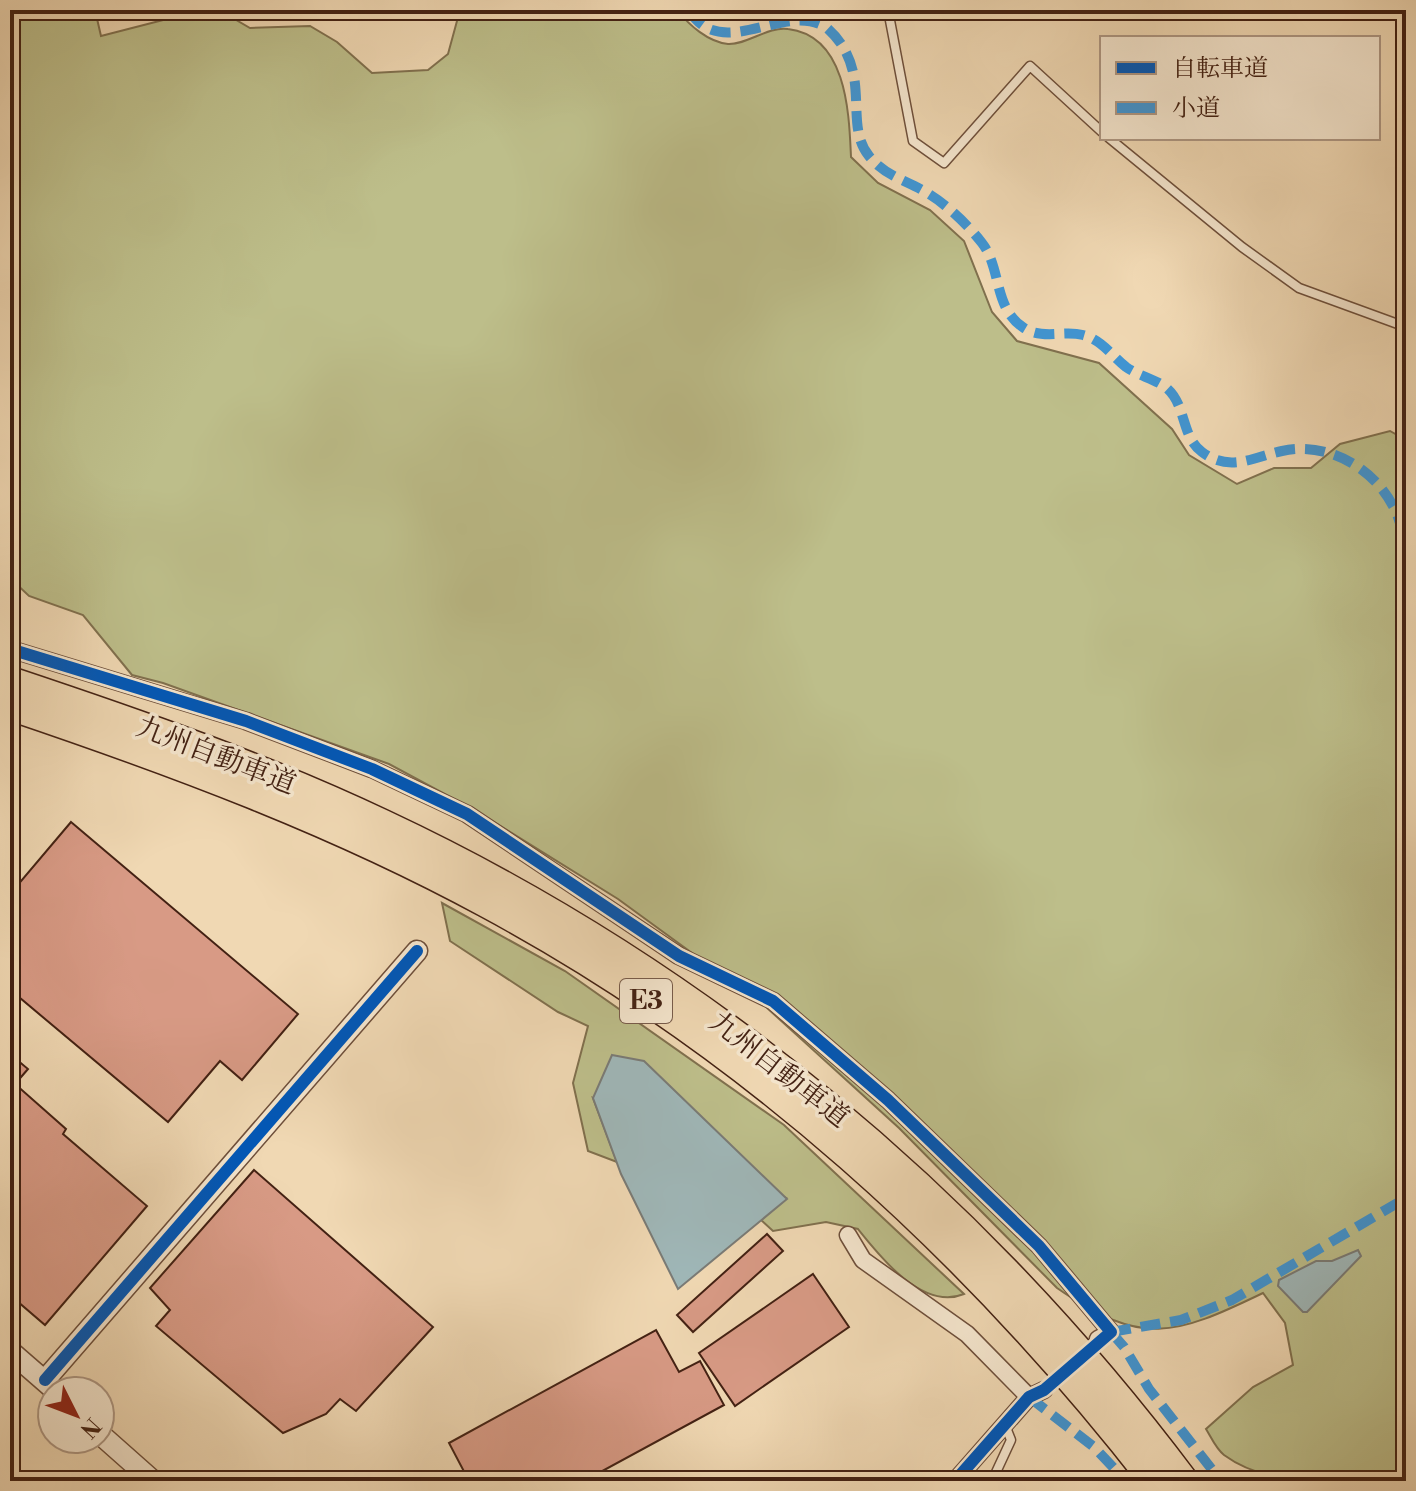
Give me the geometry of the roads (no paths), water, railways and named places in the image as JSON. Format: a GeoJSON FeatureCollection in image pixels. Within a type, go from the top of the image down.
{"type":"FeatureCollection","features":[{"type":"Feature","properties":{"kind":"highway","name":"九州自動車道"},"geometry":{"type":"LineString","coordinates":[[10,681],[217,754],[384,824],[563,919],[722,1023],[826,1104],[971,1234],[1118,1394],[1184,1481]]}},
{"type":"Feature","properties":{"kind":"highway","name":"九州自動車道"},"geometry":{"type":"LineString","coordinates":[[10,706],[219,781],[367,843],[486,903],[677,1021],[836,1144],[951,1249],[1095,1405],[1154,1481]]}},
{"type":"Feature","properties":{"kind":"street"},"geometry":{"type":"LineString","coordinates":[[10,649],[246,721],[372,769],[467,814],[679,956],[773,1001],[888,1100],[1039,1246],[1111,1332],[1098,1339]]}},
{"type":"Feature","properties":{"kind":"street"},"geometry":{"type":"LineString","coordinates":[[59,1375],[417,951]]}},
{"type":"Feature","properties":{"kind":"street"},"geometry":{"type":"LineString","coordinates":[[848,1235],[863,1260],[967,1334],[1036,1393],[955,1481]]}},
{"type":"Feature","properties":{"kind":"street"},"geometry":{"type":"LineString","coordinates":[[10,1351],[39,1375]]}},
{"type":"Feature","properties":{"kind":"street"},"geometry":{"type":"LineString","coordinates":[[116,1448],[153,1481]]}},
{"type":"Feature","properties":{"kind":"lane"},"geometry":{"type":"LineString","coordinates":[[888,10],[913,141],[944,163],[1030,66],[1100,130]]}},
{"type":"Feature","properties":{"kind":"lane"},"geometry":{"type":"LineString","coordinates":[[1111,140],[1242,247],[1299,288],[1315,297],[1406,327]]}},
{"type":"Feature","properties":{"kind":"lane"},"geometry":{"type":"LineString","coordinates":[[992,1481],[1011,1440],[1005,1424]]}},
{"type":"Feature","properties":{"kind":"water"},"geometry":{"type":"Polygon","coordinates":[[[612,1055],[644,1061],[787,1199],[678,1289],[621,1174],[593,1098],[612,1055]]]}},
{"type":"Feature","properties":{"kind":"water"},"geometry":{"type":"Polygon","coordinates":[[[1358,1250],[1361,1256],[1307,1312],[1303,1312],[1278,1286],[1279,1280],[1316,1261],[1332,1261],[1358,1250]]]}}]}
